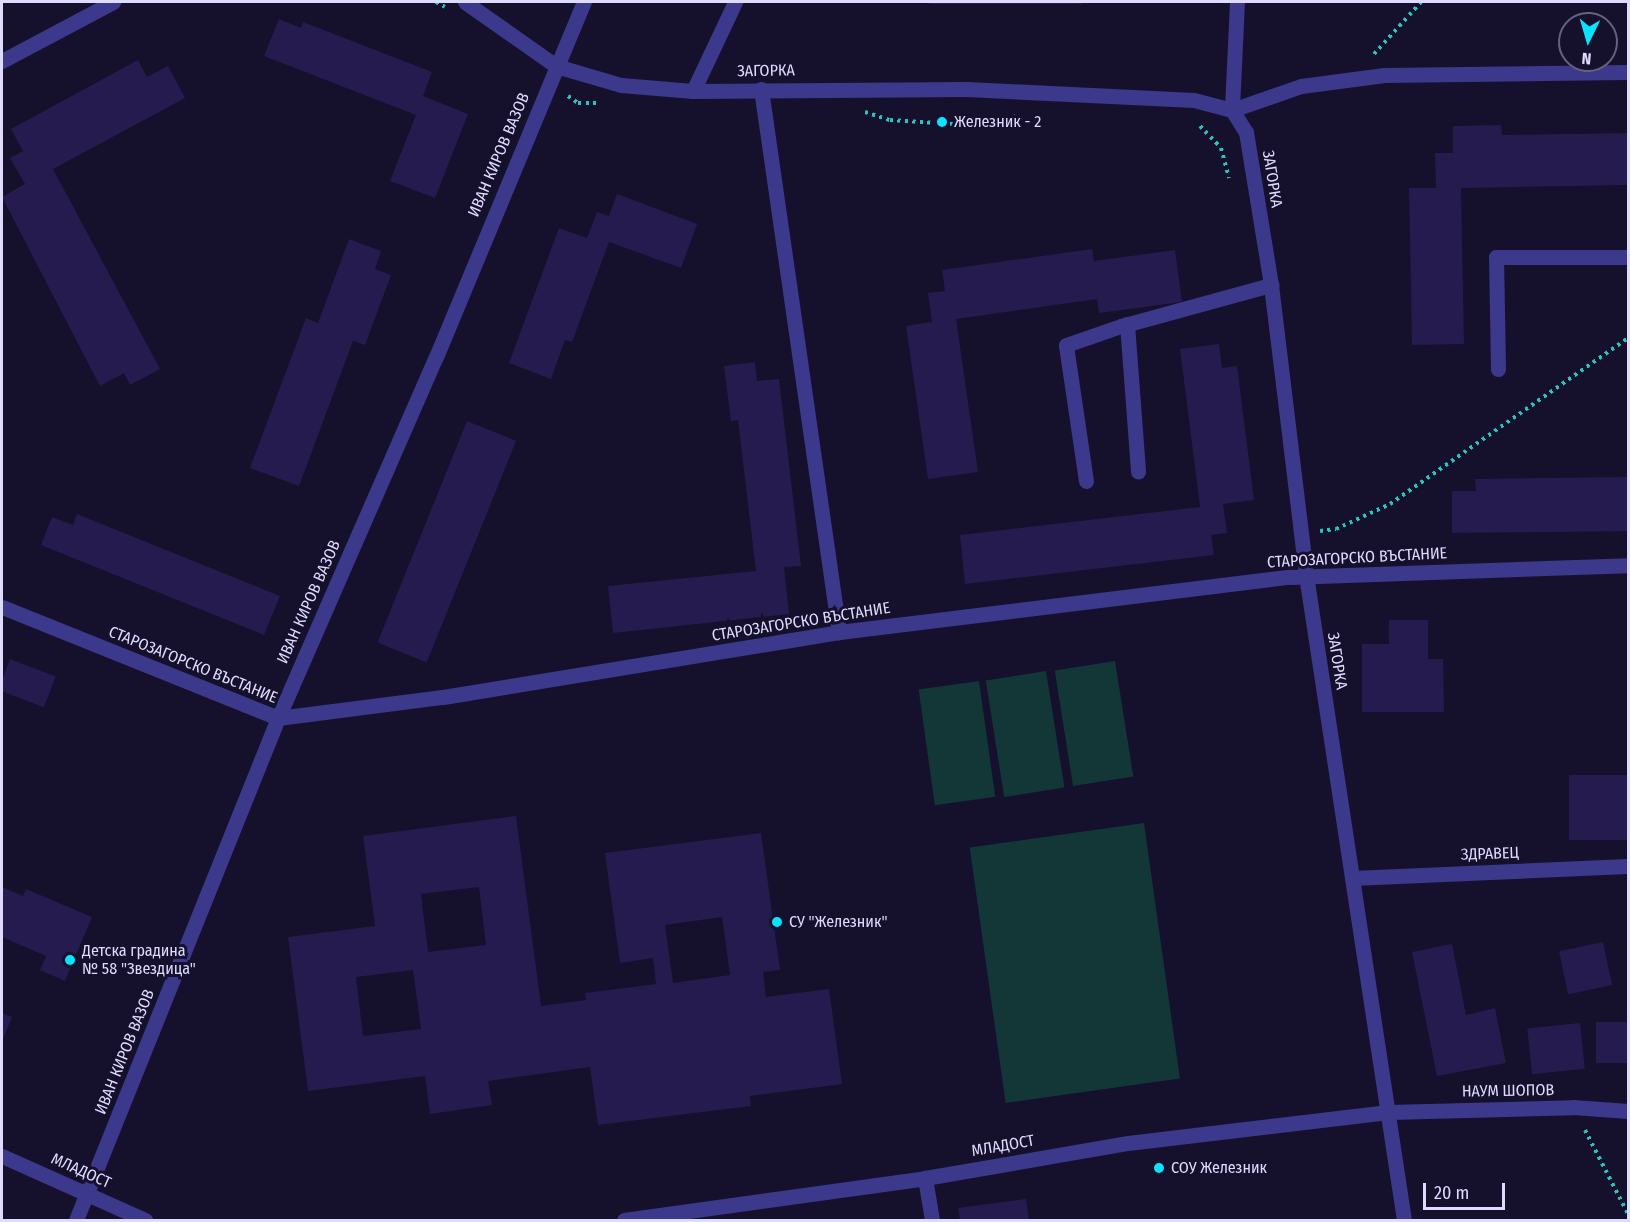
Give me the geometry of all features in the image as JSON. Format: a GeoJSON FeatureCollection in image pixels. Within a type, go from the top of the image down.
{"type":"FeatureCollection","features":[{"type":"Feature","properties":{"kind":"street"},"geometry":{"type":"LineString","coordinates":[[2,61],[113,2]]}},
{"type":"Feature","properties":{"kind":"street","name":"ЗАГОРКА"},"geometry":{"type":"LineString","coordinates":[[465,2],[556,66],[621,85],[693,91],[979,90],[1194,100],[1232,110],[1246,132],[1271,285],[1306,575],[1404,1221]]}},
{"type":"Feature","properties":{"kind":"street","name":"ИВАН КИРОВ ВАЗОВ"},"geometry":{"type":"LineString","coordinates":[[76,1221],[278,718],[436,357],[584,2]]}},
{"type":"Feature","properties":{"kind":"street"},"geometry":{"type":"LineString","coordinates":[[693,91],[735,2]]}},
{"type":"Feature","properties":{"kind":"street"},"geometry":{"type":"LineString","coordinates":[[1237,2],[1232,110],[1301,86],[1384,75],[1629,72]]}},
{"type":"Feature","properties":{"kind":"street"},"geometry":{"type":"LineString","coordinates":[[761,89],[839,632]]}},
{"type":"Feature","properties":{"kind":"street"},"geometry":{"type":"LineString","coordinates":[[1498,369],[1496,257],[1629,257]]}},
{"type":"Feature","properties":{"kind":"street"},"geometry":{"type":"LineString","coordinates":[[1086,481],[1066,345],[1127,324],[1271,285]]}},
{"type":"Feature","properties":{"kind":"street"},"geometry":{"type":"LineString","coordinates":[[1127,324],[1138,472]]}},
{"type":"Feature","properties":{"kind":"street","name":"СТАРОЗАГОРСКО ВЪСТАНИЕ"},"geometry":{"type":"LineString","coordinates":[[2,607],[278,718],[442,697],[839,632],[1306,575],[1629,565]]}},
{"type":"Feature","properties":{"kind":"street","name":"ЗДРАВЕЦ"},"geometry":{"type":"LineString","coordinates":[[1352,878],[1629,866]]}},
{"type":"Feature","properties":{"kind":"street","name":"НАУМ ШОПОВ"},"geometry":{"type":"LineString","coordinates":[[1388,1112],[1573,1107],[1629,1111]]}},
{"type":"Feature","properties":{"kind":"street","name":"МЛАДОСТ"},"geometry":{"type":"LineString","coordinates":[[624,1221],[925,1178],[1128,1143],[1388,1112]]}},
{"type":"Feature","properties":{"kind":"street","name":"МЛАДОСТ"},"geometry":{"type":"LineString","coordinates":[[2,1156],[145,1221]]}},
{"type":"Feature","properties":{"kind":"street"},"geometry":{"type":"LineString","coordinates":[[925,1178],[932,1221]]}},
{"type":"Feature","properties":{"kind":"path"},"geometry":{"type":"LineString","coordinates":[[1372,56],[1421,2]]}},
{"type":"Feature","properties":{"kind":"path"},"geometry":{"type":"LineString","coordinates":[[1301,532],[1336,529],[1390,504],[1629,338]]}},
{"type":"Feature","properties":{"kind":"path"},"geometry":{"type":"LineString","coordinates":[[1573,1107],[1629,1215]]}},
{"type":"Feature","properties":{"kind":"green space"},"geometry":{"type":"Polygon","coordinates":[[[1115,661],[1133,777],[1073,786],[1055,671],[1115,661]]]}},
{"type":"Feature","properties":{"kind":"green space"},"geometry":{"type":"Polygon","coordinates":[[[1046,671],[1064,788],[1004,797],[986,681],[1046,671]]]}},
{"type":"Feature","properties":{"kind":"green space"},"geometry":{"type":"Polygon","coordinates":[[[979,681],[995,797],[935,805],[919,689],[979,681]]]}},
{"type":"Feature","properties":{"kind":"green space"},"geometry":{"type":"Polygon","coordinates":[[[1144,823],[1180,1078],[1006,1103],[970,847],[1144,823]]]}},
{"type":"Feature","properties":{"kind":"building"},"geometry":{"type":"Polygon","coordinates":[[[929,2],[1082,2],[1082,4],[929,4],[929,2]]]}},
{"type":"Feature","properties":{"kind":"building"},"geometry":{"type":"Polygon","coordinates":[[[279,19],[301,28],[303,22],[432,72],[423,96],[468,114],[435,198],[390,181],[416,115],[264,56],[279,19]]]}},
{"type":"Feature","properties":{"kind":"building"},"geometry":{"type":"Polygon","coordinates":[[[138,60],[147,77],[168,66],[185,98],[53,169],[160,369],[130,385],[124,373],[100,386],[2,197],[25,184],[10,158],[23,151],[11,129],[138,60]]]}},
{"type":"Feature","properties":{"kind":"building"},"geometry":{"type":"Polygon","coordinates":[[[1501,125],[1502,135],[1628,133],[1628,185],[1461,188],[1464,344],[1412,345],[1409,188],[1436,188],[1435,153],[1453,153],[1453,126],[1501,125]]]}},
{"type":"Feature","properties":{"kind":"building"},"geometry":{"type":"Polygon","coordinates":[[[617,194],[697,224],[681,268],[609,242],[572,342],[565,340],[551,379],[509,363],[559,228],[587,238],[597,212],[609,216],[617,194]]]}},
{"type":"Feature","properties":{"kind":"building"},"geometry":{"type":"Polygon","coordinates":[[[349,239],[381,251],[375,269],[391,275],[365,345],[353,341],[299,486],[250,468],[306,318],[318,323],[349,239]]]}},
{"type":"Feature","properties":{"kind":"building"},"geometry":{"type":"Polygon","coordinates":[[[1092,249],[1094,261],[1175,250],[1182,302],[1099,313],[1097,299],[956,319],[978,472],[928,479],[906,326],[932,322],[928,293],[945,291],[942,270],[1092,249]]]}},
{"type":"Feature","properties":{"kind":"building"},"geometry":{"type":"Polygon","coordinates":[[[1219,344],[1222,368],[1237,366],[1254,500],[1223,504],[1227,533],[1211,535],[1214,555],[965,584],[960,535],[1200,507],[1180,349],[1219,344]]]}},
{"type":"Feature","properties":{"kind":"building"},"geometry":{"type":"Polygon","coordinates":[[[755,362],[757,381],[779,379],[801,566],[784,567],[789,614],[613,633],[608,586],[756,571],[738,420],[731,421],[724,366],[755,362]]]}},
{"type":"Feature","properties":{"kind":"building"},"geometry":{"type":"Polygon","coordinates":[[[467,421],[516,441],[427,662],[377,643],[467,421]]]}},
{"type":"Feature","properties":{"kind":"building"},"geometry":{"type":"Polygon","coordinates":[[[1628,477],[1628,531],[1452,533],[1452,491],[1476,491],[1475,479],[1628,477]]]}},
{"type":"Feature","properties":{"kind":"building"},"geometry":{"type":"Polygon","coordinates":[[[77,514],[280,596],[264,635],[41,545],[52,517],[73,525],[77,514]]]}},
{"type":"Feature","properties":{"kind":"building"},"geometry":{"type":"Polygon","coordinates":[[[1389,620],[1428,620],[1428,659],[1443,659],[1444,712],[1362,712],[1362,644],[1389,644],[1389,620]]]}},
{"type":"Feature","properties":{"kind":"building"},"geometry":{"type":"Polygon","coordinates":[[[10,659],[56,677],[44,707],[2,691],[2,680],[10,659]]]}},
{"type":"Feature","properties":{"kind":"building"},"geometry":{"type":"Polygon","coordinates":[[[1569,775],[1628,775],[1628,840],[1569,840],[1569,775]]]}},
{"type":"Feature","properties":{"kind":"building"},"geometry":{"type":"Polygon","coordinates":[[[516,816],[541,1006],[586,1000],[585,993],[656,984],[653,958],[620,963],[605,853],[761,833],[780,970],[763,972],[766,997],[829,989],[842,1084],[750,1096],[751,1106],[598,1125],[590,1067],[488,1081],[492,1105],[430,1114],[425,1076],[308,1091],[288,937],[375,926],[363,836],[516,816]],[[479,887],[421,894],[428,952],[486,945],[479,887]],[[722,917],[665,925],[673,983],[730,975],[722,917]],[[413,970],[356,977],[363,1036],[421,1029],[413,970]]]}},
{"type":"Feature","properties":{"kind":"building"},"geometry":{"type":"Polygon","coordinates":[[[2,887],[23,896],[26,889],[92,917],[65,981],[40,970],[46,956],[2,937],[2,887]]]}},
{"type":"Feature","properties":{"kind":"building"},"geometry":{"type":"Polygon","coordinates":[[[1603,942],[1612,985],[1568,994],[1559,951],[1603,942]]]}},
{"type":"Feature","properties":{"kind":"building"},"geometry":{"type":"Polygon","coordinates":[[[1452,944],[1466,1015],[1495,1008],[1506,1063],[1437,1076],[1412,952],[1452,944]]]}},
{"type":"Feature","properties":{"kind":"building"},"geometry":{"type":"Polygon","coordinates":[[[2,1013],[12,1017],[2,1042],[2,1013]]]}},
{"type":"Feature","properties":{"kind":"building"},"geometry":{"type":"Polygon","coordinates":[[[1596,1022],[1628,1022],[1628,1063],[1596,1063],[1596,1022]]]}},
{"type":"Feature","properties":{"kind":"building"},"geometry":{"type":"Polygon","coordinates":[[[1580,1023],[1585,1069],[1532,1074],[1527,1029],[1580,1023]]]}},
{"type":"Feature","properties":{"kind":"building"},"geometry":{"type":"Polygon","coordinates":[[[1026,1199],[1029,1220],[960,1220],[958,1208],[1026,1199]]]}},
{"type":"Feature","properties":{"kind":"place","name":"Железник - 2"},"geometry":{"type":"Point","coordinates":[942,122]}},
{"type":"Feature","properties":{"kind":"place","name":"СУ \"Железник\""},"geometry":{"type":"Point","coordinates":[777,922]}},
{"type":"Feature","properties":{"kind":"place","name":"Детска градина № 58 \"Звездица\""},"geometry":{"type":"Point","coordinates":[70,960]}},
{"type":"Feature","properties":{"kind":"place","name":"СОУ Железник"},"geometry":{"type":"Point","coordinates":[1159,1168]}}]}
